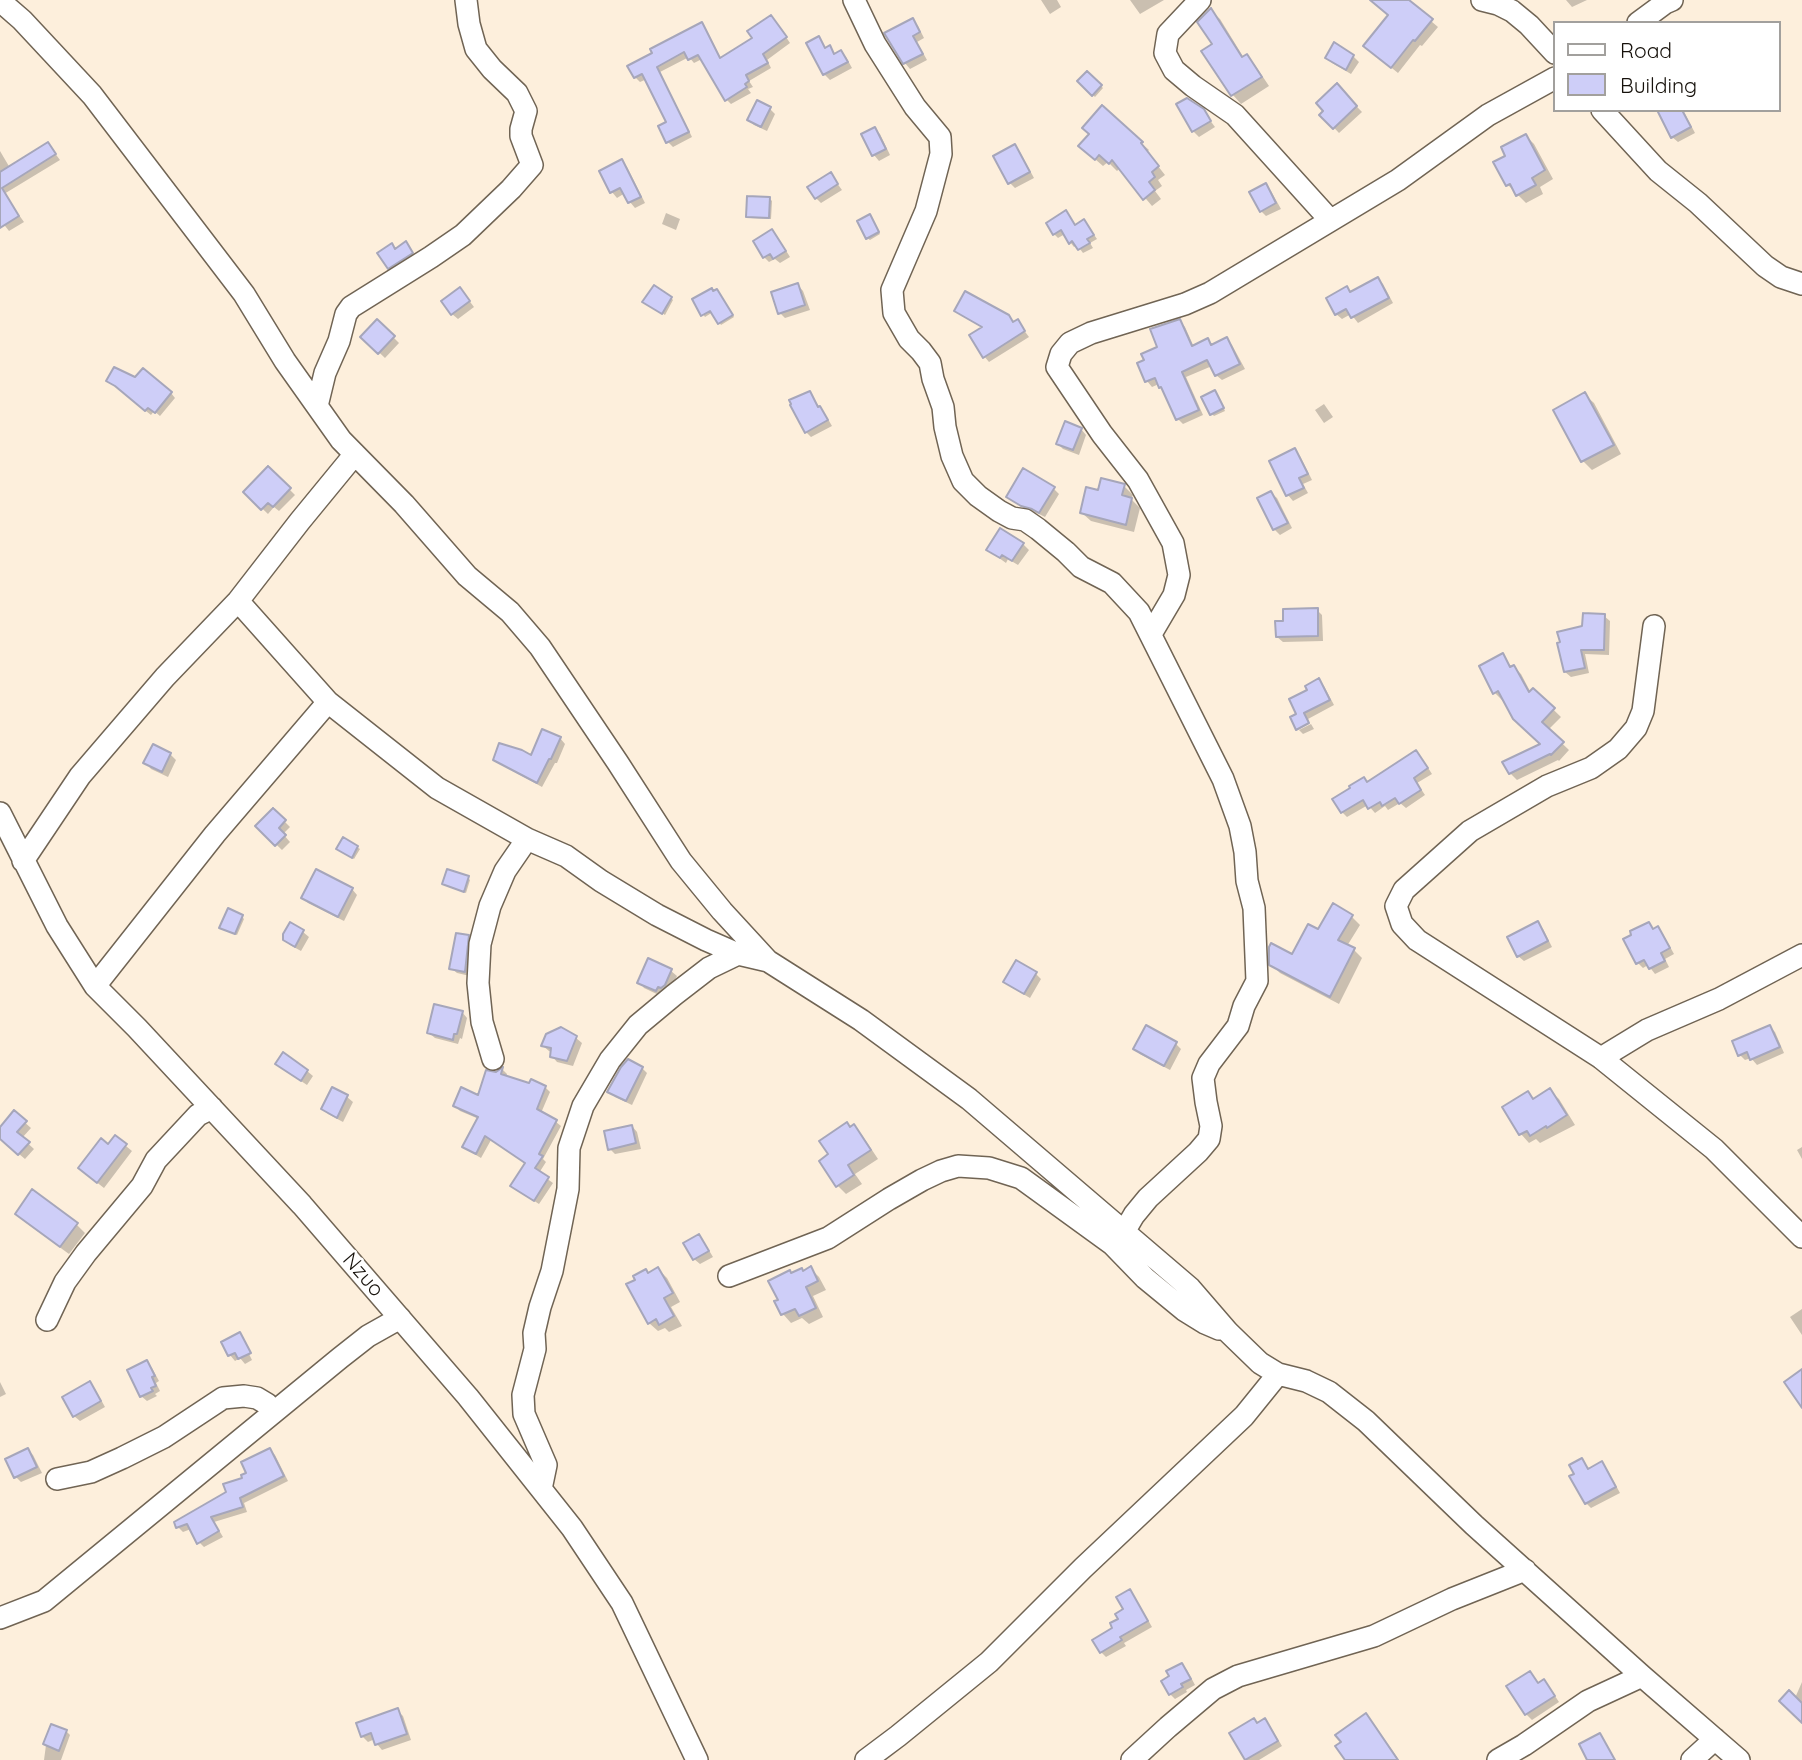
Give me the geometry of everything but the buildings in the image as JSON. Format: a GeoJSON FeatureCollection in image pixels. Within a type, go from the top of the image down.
{"type":"FeatureCollection","features":[{"type":"Feature","properties":{"kind":"street"},"geometry":{"type":"LineString","coordinates":[[317,406],[325,373],[351,307],[463,235],[519,182],[532,165],[521,136],[526,111],[517,93],[476,49],[466,0]]}},
{"type":"Feature","properties":{"kind":"street"},"geometry":{"type":"LineString","coordinates":[[855,0],[875,44],[915,107],[940,137],[942,155],[930,198],[892,290],[894,313],[909,339],[930,363],[943,407],[944,427],[952,456],[963,481],[999,511],[1012,518],[1025,520],[1038,528],[1081,567],[1112,583],[1139,612],[1223,779],[1240,826],[1247,881],[1254,908],[1257,981],[1244,1006],[1238,1027],[1209,1064],[1203,1078],[1211,1126],[1209,1139],[1148,1198],[1124,1232]]}},
{"type":"Feature","properties":{"kind":"street"},"geometry":{"type":"LineString","coordinates":[[1200,0],[1168,34],[1166,53],[1174,70],[1235,115],[1331,220]]}},
{"type":"Feature","properties":{"kind":"street"},"geometry":{"type":"LineString","coordinates":[[1482,0],[1512,10],[1554,52]]}},
{"type":"Feature","properties":{"kind":"street"},"geometry":{"type":"LineString","coordinates":[[1641,21],[1672,0]]}},
{"type":"Feature","properties":{"kind":"street"},"geometry":{"type":"LineString","coordinates":[[0,1],[22,20],[100,105],[244,294],[285,361],[341,440],[404,504],[467,576],[510,612],[540,647],[681,861],[768,961],[861,1020],[969,1099],[1190,1288],[1228,1332],[1260,1363],[1278,1374],[1306,1381],[1329,1392],[1366,1421],[1474,1525],[1740,1760]]}},
{"type":"Feature","properties":{"kind":"street"},"geometry":{"type":"LineString","coordinates":[[1151,634],[1174,595],[1179,576],[1173,543],[1138,480],[1102,434],[1057,367],[1061,354],[1070,343],[1091,334],[1185,304],[1210,293],[1398,180],[1488,115],[1554,79]]}},
{"type":"Feature","properties":{"kind":"street"},"geometry":{"type":"LineString","coordinates":[[1604,112],[1658,171],[1698,203],[1765,266],[1781,277],[1802,284]]}},
{"type":"Feature","properties":{"kind":"street"},"geometry":{"type":"LineString","coordinates":[[23,861],[80,776],[165,677],[238,601],[355,454]]}},
{"type":"Feature","properties":{"kind":"street"},"geometry":{"type":"LineString","coordinates":[[238,601],[328,702],[437,788],[527,839],[566,856],[657,915],[738,954],[768,961]]}},
{"type":"Feature","properties":{"kind":"street"},"geometry":{"type":"LineString","coordinates":[[1654,626],[1643,711],[1636,728],[1618,749],[1591,768],[1547,786],[1471,831],[1404,890],[1396,906],[1402,924],[1418,940],[1601,1058],[1714,1149],[1802,1237]]}},
{"type":"Feature","properties":{"kind":"street"},"geometry":{"type":"LineString","coordinates":[[95,986],[215,834],[328,702]]}},
{"type":"Feature","properties":{"kind":"street","name":"Nzuo"},"geometry":{"type":"LineString","coordinates":[[0,813],[57,926],[95,986],[302,1205],[468,1397],[572,1528],[622,1603],[697,1760]]}},
{"type":"Feature","properties":{"kind":"street"},"geometry":{"type":"LineString","coordinates":[[493,1059],[482,1022],[478,983],[480,944],[489,906],[505,871],[527,839]]}},
{"type":"Feature","properties":{"kind":"street"},"geometry":{"type":"LineString","coordinates":[[541,1489],[546,1465],[524,1414],[523,1395],[534,1349],[534,1334],[552,1271],[568,1189],[569,1148],[583,1106],[610,1060],[638,1026],[709,968],[738,954]]}},
{"type":"Feature","properties":{"kind":"street"},"geometry":{"type":"LineString","coordinates":[[1601,1058],[1647,1030],[1719,999],[1802,956]]}},
{"type":"Feature","properties":{"kind":"street"},"geometry":{"type":"LineString","coordinates":[[47,1320],[65,1282],[142,1186],[156,1160],[198,1115],[212,1108]]}},
{"type":"Feature","properties":{"kind":"street"},"geometry":{"type":"LineString","coordinates":[[729,1276],[828,1238],[889,1199],[942,1171],[958,1167],[989,1168],[1020,1178],[1112,1244],[1145,1278],[1184,1310],[1205,1323],[1228,1332]]}},
{"type":"Feature","properties":{"kind":"street"},"geometry":{"type":"LineString","coordinates":[[0,1618],[44,1601],[368,1336],[400,1318]]}},
{"type":"Feature","properties":{"kind":"street"},"geometry":{"type":"LineString","coordinates":[[866,1760],[989,1662],[1083,1567],[1244,1416],[1278,1374]]}},
{"type":"Feature","properties":{"kind":"street"},"geometry":{"type":"LineString","coordinates":[[57,1479],[91,1472],[122,1458],[164,1437],[223,1398],[257,1398],[274,1411]]}},
{"type":"Feature","properties":{"kind":"street"},"geometry":{"type":"LineString","coordinates":[[1132,1760],[1213,1689],[1238,1676],[1374,1636],[1452,1599],[1525,1570]]}},
{"type":"Feature","properties":{"kind":"street"},"geometry":{"type":"LineString","coordinates":[[1498,1760],[1588,1701],[1642,1676]]}},
{"type":"Feature","properties":{"kind":"street"},"geometry":{"type":"LineString","coordinates":[[1692,1760],[1715,1739]]}}]}
